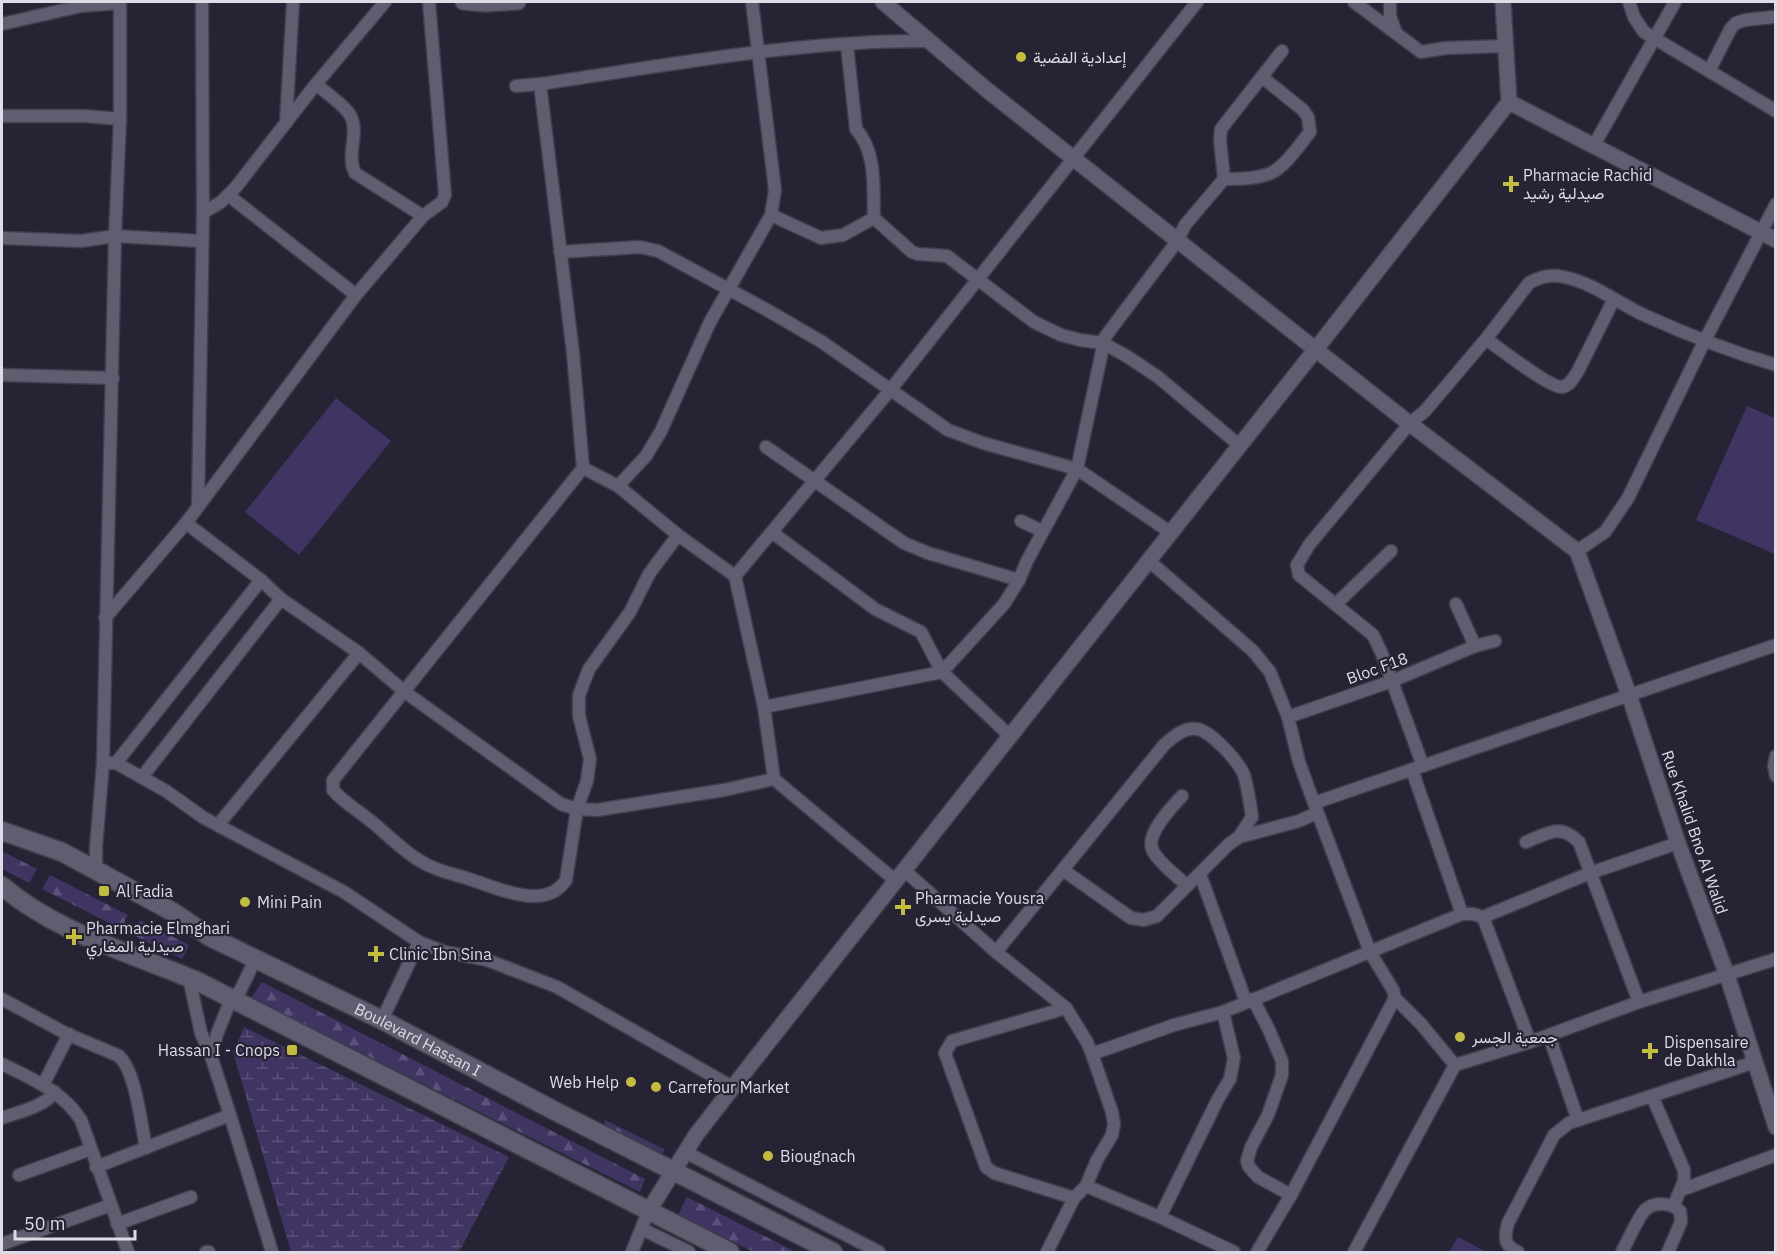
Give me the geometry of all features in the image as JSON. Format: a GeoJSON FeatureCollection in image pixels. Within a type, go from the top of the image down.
{"type":"FeatureCollection","features":[{"type":"Feature","properties":{"kind":"main road","name":"Boulevard Hassan I"},"geometry":{"type":"LineString","coordinates":[[2,831],[62,852],[173,912],[210,937],[382,1020],[833,1252]]}},
{"type":"Feature","properties":{"kind":"main road"},"geometry":{"type":"LineString","coordinates":[[2,886],[31,908],[115,950],[189,978],[231,999],[645,1220],[730,1252]]}},
{"type":"Feature","properties":{"kind":"street"},"geometry":{"type":"LineString","coordinates":[[2,24],[81,6],[120,2],[120,119],[115,236],[103,763],[96,871]]}},
{"type":"Feature","properties":{"kind":"street"},"geometry":{"type":"LineString","coordinates":[[198,506],[203,213],[202,2]]}},
{"type":"Feature","properties":{"kind":"street"},"geometry":{"type":"LineString","coordinates":[[286,123],[293,2]]}},
{"type":"Feature","properties":{"kind":"street"},"geometry":{"type":"LineString","coordinates":[[203,213],[228,195],[385,2]]}},
{"type":"Feature","properties":{"kind":"street"},"geometry":{"type":"LineString","coordinates":[[105,618],[186,523],[356,295],[423,216],[442,202],[445,195],[429,2]]}},
{"type":"Feature","properties":{"kind":"street"},"geometry":{"type":"LineString","coordinates":[[463,2],[485,4],[518,2]]}},
{"type":"Feature","properties":{"kind":"street"},"geometry":{"type":"LineString","coordinates":[[618,486],[646,456],[661,431],[710,322],[771,215],[775,190],[752,2]]}},
{"type":"Feature","properties":{"kind":"street"},"geometry":{"type":"LineString","coordinates":[[883,2],[987,90],[1577,552],[1605,532],[1628,498],[1705,340],[1776,204]]}},
{"type":"Feature","properties":{"kind":"street"},"geometry":{"type":"LineString","coordinates":[[735,576],[891,389],[1197,2]]}},
{"type":"Feature","properties":{"kind":"street"},"geometry":{"type":"LineString","coordinates":[[1354,2],[1421,52],[1446,48],[1506,46]]}},
{"type":"Feature","properties":{"kind":"street"},"geometry":{"type":"LineString","coordinates":[[1390,2],[1390,16],[1396,34]]}},
{"type":"Feature","properties":{"kind":"street"},"geometry":{"type":"LineString","coordinates":[[632,1252],[645,1220],[696,1135],[1509,102],[1503,2]]}},
{"type":"Feature","properties":{"kind":"street"},"geometry":{"type":"LineString","coordinates":[[1629,2],[1634,18],[1641,28],[1653,38],[1776,111]]}},
{"type":"Feature","properties":{"kind":"street"},"geometry":{"type":"LineString","coordinates":[[1594,145],[1675,2]]}},
{"type":"Feature","properties":{"kind":"street"},"geometry":{"type":"LineString","coordinates":[[1709,71],[1731,28],[1737,22],[1773,17]]}},
{"type":"Feature","properties":{"kind":"street"},"geometry":{"type":"LineString","coordinates":[[516,86],[758,52],[891,41],[931,41]]}},
{"type":"Feature","properties":{"kind":"street"},"geometry":{"type":"LineString","coordinates":[[847,45],[856,129],[864,138],[870,152],[874,218],[915,253],[947,255],[977,280],[1050,331],[1080,340],[1103,343],[1158,377],[1239,445]]}},
{"type":"Feature","properties":{"kind":"street"},"geometry":{"type":"LineString","coordinates":[[765,707],[942,672],[1004,604],[1077,469],[1103,343],[1178,240],[1185,225],[1224,179],[1221,129],[1282,51]]}},
{"type":"Feature","properties":{"kind":"street"},"geometry":{"type":"LineString","coordinates":[[1224,179],[1257,177],[1271,173],[1291,155],[1310,132],[1308,117],[1303,110],[1262,77]]}},
{"type":"Feature","properties":{"kind":"street"},"geometry":{"type":"LineString","coordinates":[[316,84],[348,112],[353,121],[354,131],[350,157],[355,173],[423,216]]}},
{"type":"Feature","properties":{"kind":"street"},"geometry":{"type":"LineString","coordinates":[[540,84],[573,353],[583,468],[333,780],[333,790],[342,800],[422,862],[445,872],[499,889],[534,896],[548,895],[560,890],[566,880],[577,809],[587,781],[590,759],[579,716],[579,695],[589,669],[630,612],[649,574],[678,535]]}},
{"type":"Feature","properties":{"kind":"street"},"geometry":{"type":"LineString","coordinates":[[1509,102],[1776,240]]}},
{"type":"Feature","properties":{"kind":"street"},"geometry":{"type":"LineString","coordinates":[[2,116],[85,116],[120,119]]}},
{"type":"Feature","properties":{"kind":"street"},"geometry":{"type":"LineString","coordinates":[[228,195],[356,295]]}},
{"type":"Feature","properties":{"kind":"street"},"geometry":{"type":"LineString","coordinates":[[771,215],[821,238],[843,235],[874,218]]}},
{"type":"Feature","properties":{"kind":"street"},"geometry":{"type":"LineString","coordinates":[[2,238],[81,241],[115,236],[201,241]]}},
{"type":"Feature","properties":{"kind":"street"},"geometry":{"type":"LineString","coordinates":[[560,252],[649,248],[814,337],[940,425],[963,437],[1077,469],[1170,532]]}},
{"type":"Feature","properties":{"kind":"street"},"geometry":{"type":"LineString","coordinates":[[1462,914],[1392,681],[1373,634],[1299,575],[1297,565],[1309,545],[1410,423],[1425,411],[1529,284],[1544,276],[1557,275],[1581,281],[1646,316],[1732,351],[1776,365]]}},
{"type":"Feature","properties":{"kind":"street"},"geometry":{"type":"LineString","coordinates":[[1486,339],[1548,382],[1560,387],[1565,386],[1572,381],[1578,371],[1614,299]]}},
{"type":"Feature","properties":{"kind":"street"},"geometry":{"type":"LineString","coordinates":[[2,375],[113,378]]}},
{"type":"Feature","properties":{"kind":"street"},"geometry":{"type":"LineString","coordinates":[[766,447],[913,548],[1019,580]]}},
{"type":"Feature","properties":{"kind":"street"},"geometry":{"type":"LineString","coordinates":[[583,468],[618,486],[678,535],[735,576],[765,707],[774,779],[900,875],[1066,1008],[1087,1042],[1112,1112],[1114,1124],[1112,1135],[1097,1160],[1086,1186],[1074,1198],[1047,1252]]}},
{"type":"Feature","properties":{"kind":"street"},"geometry":{"type":"LineString","coordinates":[[1021,521],[1042,531]]}},
{"type":"Feature","properties":{"kind":"street"},"geometry":{"type":"LineString","coordinates":[[186,523],[261,580],[282,599],[358,653],[405,692],[553,799],[570,808],[597,810],[701,794],[774,779]]}},
{"type":"Feature","properties":{"kind":"street"},"geometry":{"type":"LineString","coordinates":[[773,532],[874,609],[921,632],[942,672],[1010,736]]}},
{"type":"Feature","properties":{"kind":"street"},"geometry":{"type":"LineString","coordinates":[[1336,604],[1391,551]]}},
{"type":"Feature","properties":{"kind":"street","name":"Rue Khalid Bno Al Walid"},"geometry":{"type":"LineString","coordinates":[[1577,552],[1629,695],[1678,843],[1727,975],[1776,1127]]}},
{"type":"Feature","properties":{"kind":"street"},"geometry":{"type":"LineString","coordinates":[[1148,560],[1258,656],[1270,672],[1288,717],[1299,762],[1370,952],[1393,990],[1395,998],[1422,1024],[1455,1065]]}},
{"type":"Feature","properties":{"kind":"street"},"geometry":{"type":"LineString","coordinates":[[116,763],[261,580]]}},
{"type":"Feature","properties":{"kind":"street"},"geometry":{"type":"LineString","coordinates":[[142,777],[282,599]]}},
{"type":"Feature","properties":{"kind":"street"},"geometry":{"type":"LineString","coordinates":[[1456,604],[1475,646]]}},
{"type":"Feature","properties":{"kind":"street","name":"Bloc F18"},"geometry":{"type":"LineString","coordinates":[[1288,717],[1392,681],[1475,646],[1495,641]]}},
{"type":"Feature","properties":{"kind":"street"},"geometry":{"type":"LineString","coordinates":[[1063,870],[1131,918],[1144,920],[1157,916],[1186,885],[1239,837],[1299,821],[1316,808],[1417,768],[1776,645]]}},
{"type":"Feature","properties":{"kind":"street"},"geometry":{"type":"LineString","coordinates":[[218,825],[358,653]]}},
{"type":"Feature","properties":{"kind":"street"},"geometry":{"type":"LineString","coordinates":[[996,952],[1164,745],[1186,730],[1197,729],[1207,733],[1235,760],[1244,774],[1252,817],[1239,837]]}},
{"type":"Feature","properties":{"kind":"street"},"geometry":{"type":"LineString","coordinates":[[1776,756],[1774,766],[1776,776]]}},
{"type":"Feature","properties":{"kind":"street"},"geometry":{"type":"LineString","coordinates":[[103,763],[116,763],[142,777],[218,825],[344,892],[419,942],[445,952],[487,960],[557,987],[734,1088]]}},
{"type":"Feature","properties":{"kind":"street"},"geometry":{"type":"LineString","coordinates":[[1182,795],[1161,821],[1152,838],[1152,846],[1155,854],[1186,885]]}},
{"type":"Feature","properties":{"kind":"street"},"geometry":{"type":"LineString","coordinates":[[1526,842],[1553,832],[1564,831],[1570,833],[1579,842],[1639,1002]]}},
{"type":"Feature","properties":{"kind":"street"},"geometry":{"type":"LineString","coordinates":[[1092,1054],[1174,1025],[1223,1012],[1462,914],[1482,917],[1590,873],[1678,843]]}},
{"type":"Feature","properties":{"kind":"street"},"geometry":{"type":"LineString","coordinates":[[1200,874],[1249,1000],[1269,1029],[1282,1061],[1282,1075],[1268,1115],[1251,1147],[1247,1161],[1258,1177],[1291,1195]]}},
{"type":"Feature","properties":{"kind":"street"},"geometry":{"type":"LineString","coordinates":[[1482,917],[1530,1042]]}},
{"type":"Feature","properties":{"kind":"street"},"geometry":{"type":"LineString","coordinates":[[382,1020],[419,942]]}},
{"type":"Feature","properties":{"kind":"street"},"geometry":{"type":"LineString","coordinates":[[1354,1252],[1455,1065],[1549,1036],[1639,1002],[1776,958]]}},
{"type":"Feature","properties":{"kind":"street"},"geometry":{"type":"LineString","coordinates":[[211,1056],[231,999],[240,991],[255,960]]}},
{"type":"Feature","properties":{"kind":"street"},"geometry":{"type":"LineString","coordinates":[[189,978],[201,1033],[211,1056],[272,1252]]}},
{"type":"Feature","properties":{"kind":"street"},"geometry":{"type":"LineString","coordinates":[[1257,1252],[1291,1195],[1395,998]]}},
{"type":"Feature","properties":{"kind":"street"},"geometry":{"type":"LineString","coordinates":[[2,999],[69,1035],[119,1056],[125,1062],[131,1076],[146,1148]]}},
{"type":"Feature","properties":{"kind":"street"},"geometry":{"type":"LineString","coordinates":[[1066,1008],[952,1041],[945,1053],[986,1167],[994,1173],[1074,1198]]}},
{"type":"Feature","properties":{"kind":"street"},"geometry":{"type":"LineString","coordinates":[[1160,1217],[1230,1079],[1234,1058],[1223,1012]]}},
{"type":"Feature","properties":{"kind":"street"},"geometry":{"type":"LineString","coordinates":[[43,1085],[69,1035]]}},
{"type":"Feature","properties":{"kind":"street"},"geometry":{"type":"LineString","coordinates":[[1549,1036],[1578,1120]]}},
{"type":"Feature","properties":{"kind":"street"},"geometry":{"type":"LineString","coordinates":[[1518,1252],[1512,1250],[1506,1243],[1505,1235],[1554,1135],[1569,1123],[1755,1062]]}},
{"type":"Feature","properties":{"kind":"street"},"geometry":{"type":"LineString","coordinates":[[2,1064],[55,1092],[72,1106],[81,1120],[128,1252]]}},
{"type":"Feature","properties":{"kind":"street"},"geometry":{"type":"LineString","coordinates":[[2,1118],[35,1106],[51,1097],[55,1092]]}},
{"type":"Feature","properties":{"kind":"street"},"geometry":{"type":"LineString","coordinates":[[1652,1096],[1683,1168],[1684,1181],[1674,1206]]}},
{"type":"Feature","properties":{"kind":"street"},"geometry":{"type":"LineString","coordinates":[[96,1167],[230,1115]]}},
{"type":"Feature","properties":{"kind":"street"},"geometry":{"type":"LineString","coordinates":[[19,1175],[91,1149]]}},
{"type":"Feature","properties":{"kind":"street"},"geometry":{"type":"LineString","coordinates":[[685,1152],[879,1252]]}},
{"type":"Feature","properties":{"kind":"street"},"geometry":{"type":"LineString","coordinates":[[1681,1190],[1776,1155]]}},
{"type":"Feature","properties":{"kind":"street"},"geometry":{"type":"LineString","coordinates":[[1086,1186],[1160,1217],[1234,1252]]}},
{"type":"Feature","properties":{"kind":"street"},"geometry":{"type":"LineString","coordinates":[[117,1224],[191,1197]]}},
{"type":"Feature","properties":{"kind":"street"},"geometry":{"type":"LineString","coordinates":[[1622,1252],[1644,1211],[1655,1205],[1674,1206],[1680,1211],[1681,1222],[1668,1252]]}},
{"type":"Feature","properties":{"kind":"street"},"geometry":{"type":"LineString","coordinates":[[2,1244],[111,1206]]}},
{"type":"Feature","properties":{"kind":"street"},"geometry":{"type":"LineString","coordinates":[[645,1220],[689,1252]]}},
{"type":"Feature","properties":{"kind":"green space"},"geometry":{"type":"Polygon","coordinates":[[[336,398],[391,441],[299,555],[245,512],[336,398]]]}},
{"type":"Feature","properties":{"kind":"green space"},"geometry":{"type":"Polygon","coordinates":[[[1747,406],[1775,418],[1775,554],[1696,520],[1747,406]]]}},
{"type":"Feature","properties":{"kind":"green space"},"geometry":{"type":"Polygon","coordinates":[[[2,851],[37,869],[29,883],[2,869],[2,851]]]}},
{"type":"Feature","properties":{"kind":"green space"},"geometry":{"type":"Polygon","coordinates":[[[50,875],[128,915],[121,929],[42,889],[50,875]]]}},
{"type":"Feature","properties":{"kind":"green space"},"geometry":{"type":"Polygon","coordinates":[[[140,920],[189,945],[182,959],[133,935],[140,920]]]}},
{"type":"Feature","properties":{"kind":"green space"},"geometry":{"type":"Polygon","coordinates":[[[262,982],[645,1179],[640,1192],[251,998],[262,982]]]}},
{"type":"Feature","properties":{"kind":"green space"},"geometry":{"type":"Polygon","coordinates":[[[244,1027],[509,1157],[459,1252],[291,1252],[233,1052],[244,1027]]]}},
{"type":"Feature","properties":{"kind":"green space"},"geometry":{"type":"Polygon","coordinates":[[[605,1120],[664,1149],[662,1157],[604,1131],[605,1120]]]}},
{"type":"Feature","properties":{"kind":"green space"},"geometry":{"type":"Polygon","coordinates":[[[687,1197],[796,1252],[754,1252],[678,1215],[687,1197]]]}},
{"type":"Feature","properties":{"kind":"green space"},"geometry":{"type":"Polygon","coordinates":[[[1458,1237],[1487,1252],[1449,1252],[1458,1237]]]}},
{"type":"Feature","properties":{"kind":"place","name":"إعدادية الفضية"},"geometry":{"type":"Point","coordinates":[1021,57]}},
{"type":"Feature","properties":{"kind":"place","name":"Pharmacie Rachid صيدلية رشيد"},"geometry":{"type":"Point","coordinates":[1511,184]}},
{"type":"Feature","properties":{"kind":"place","name":"Al Fadia"},"geometry":{"type":"Point","coordinates":[104,891]}},
{"type":"Feature","properties":{"kind":"place","name":"Mini Pain"},"geometry":{"type":"Point","coordinates":[245,902]}},
{"type":"Feature","properties":{"kind":"place","name":"Pharmacie Yousra صيدلية يسرى"},"geometry":{"type":"Point","coordinates":[903,907]}},
{"type":"Feature","properties":{"kind":"place","name":"Pharmacie Elmghari صيدلية المغاري"},"geometry":{"type":"Point","coordinates":[74,937]}},
{"type":"Feature","properties":{"kind":"place","name":"Clinic Ibn Sina"},"geometry":{"type":"Point","coordinates":[376,954]}},
{"type":"Feature","properties":{"kind":"place","name":"جمعية الجسر"},"geometry":{"type":"Point","coordinates":[1460,1037]}},
{"type":"Feature","properties":{"kind":"place","name":"Hassan I - Cnops"},"geometry":{"type":"Point","coordinates":[292,1050]}},
{"type":"Feature","properties":{"kind":"place","name":"Dispensaire de Dakhla"},"geometry":{"type":"Point","coordinates":[1650,1051]}},
{"type":"Feature","properties":{"kind":"place","name":"Web Help"},"geometry":{"type":"Point","coordinates":[631,1082]}},
{"type":"Feature","properties":{"kind":"place","name":"Carrefour Market"},"geometry":{"type":"Point","coordinates":[656,1087]}},
{"type":"Feature","properties":{"kind":"place","name":"Biougnach"},"geometry":{"type":"Point","coordinates":[768,1156]}}]}
